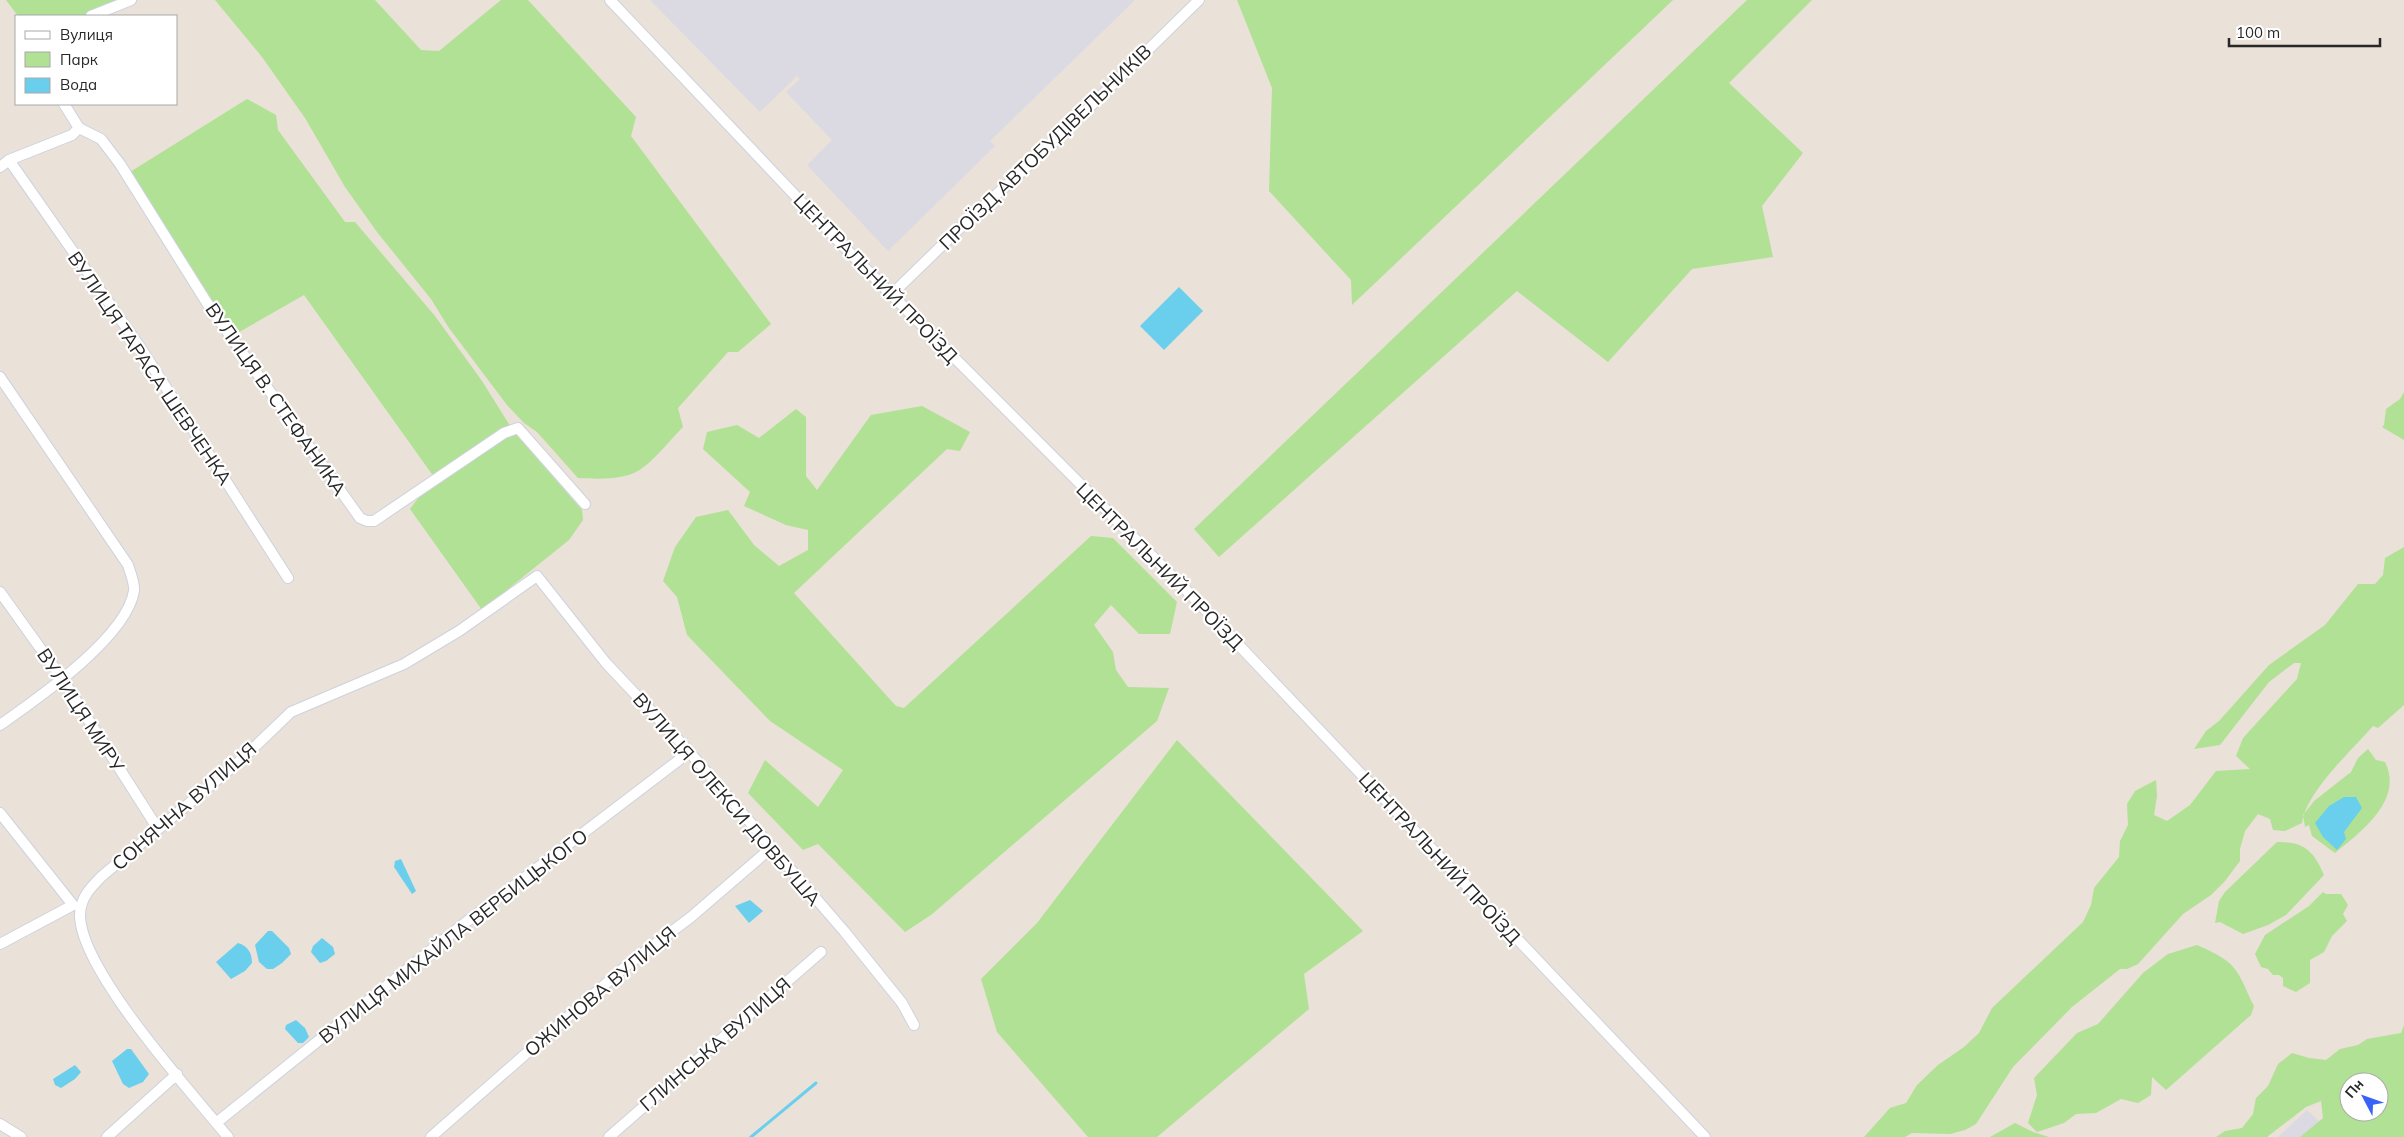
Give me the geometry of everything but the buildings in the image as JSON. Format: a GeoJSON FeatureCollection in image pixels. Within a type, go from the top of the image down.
{"type":"FeatureCollection","features":[{"type":"Feature","properties":{"kind":"street"},"geometry":{"type":"LineString","coordinates":[[94,15],[131,0]]}},
{"type":"Feature","properties":{"kind":"street","name":"ЦЕНТРАЛЬНИЙ ПРОЇЗД"},"geometry":{"type":"LineString","coordinates":[[610,0],[892,295],[1197,601],[1705,1137]]}},
{"type":"Feature","properties":{"kind":"street","name":"ПРОЇЗД АВТОБУДІВЕЛЬНИКІВ"},"geometry":{"type":"LineString","coordinates":[[892,295],[958,230],[1055,142],[1199,0]]}},
{"type":"Feature","properties":{"kind":"street"},"geometry":{"type":"LineString","coordinates":[[0,167],[9,160],[72,135],[79,128],[65,105]]}},
{"type":"Feature","properties":{"kind":"street","name":"ВУЛИЦЯ В. СТЕФАНИКА"},"geometry":{"type":"LineString","coordinates":[[79,128],[101,140],[120,164],[207,303],[360,518],[374,521],[504,434],[518,428],[523,431],[585,504]]}},
{"type":"Feature","properties":{"kind":"street","name":"ВУЛИЦЯ ТАРАСА ШЕВЧЕНКА"},"geometry":{"type":"LineString","coordinates":[[9,160],[142,350],[288,578]]}},
{"type":"Feature","properties":{"kind":"street"},"geometry":{"type":"LineString","coordinates":[[0,377],[128,564],[135,588],[129,608],[112,631],[63,680],[0,725]]}},
{"type":"Feature","properties":{"kind":"street","name":"ВУЛИЦЯ ОЛЕКСИ ДОВБУША"},"geometry":{"type":"LineString","coordinates":[[537,576],[606,663],[685,747],[844,931],[902,1003],[914,1025]]}},
{"type":"Feature","properties":{"kind":"street","name":"СОНЯЧНА ВУЛИЦЯ"},"geometry":{"type":"LineString","coordinates":[[77,906],[90,888],[242,760],[291,712],[404,664],[459,631],[537,576]]}},
{"type":"Feature","properties":{"kind":"street","name":"ВУЛИЦЯ МИРУ"},"geometry":{"type":"LineString","coordinates":[[0,592],[63,680],[158,829]]}},
{"type":"Feature","properties":{"kind":"street","name":"ВУЛИЦЯ МИХАЙЛА ВЕРБИЦЬКОГО"},"geometry":{"type":"LineString","coordinates":[[216,1123],[461,926],[679,760],[685,747]]}},
{"type":"Feature","properties":{"kind":"street"},"geometry":{"type":"LineString","coordinates":[[0,813],[77,906],[85,939],[96,964],[118,1000],[228,1137]]}},
{"type":"Feature","properties":{"kind":"street","name":"ОЖИНОВА ВУЛИЦЯ"},"geometry":{"type":"LineString","coordinates":[[431,1137],[626,966],[692,917],[771,848]]}},
{"type":"Feature","properties":{"kind":"street"},"geometry":{"type":"LineString","coordinates":[[0,944],[77,906]]}},
{"type":"Feature","properties":{"kind":"street","name":"ГЛИНСЬКА ВУЛИЦЯ"},"geometry":{"type":"LineString","coordinates":[[609,1137],[821,952]]}},
{"type":"Feature","properties":{"kind":"street"},"geometry":{"type":"LineString","coordinates":[[107,1137],[177,1074]]}},
{"type":"Feature","properties":{"kind":"street"},"geometry":{"type":"LineString","coordinates":[[0,1124],[21,1137]]}},
{"type":"Feature","properties":{"kind":"shaded area"},"geometry":{"type":"Polygon","coordinates":[[[650,0],[1135,0],[990,141],[995,146],[888,251],[807,165],[832,140],[786,92],[800,79],[797,76],[760,112],[650,0]]]}},
{"type":"Feature","properties":{"kind":"shaded area"},"geometry":{"type":"Polygon","coordinates":[[[2307,1110],[2336,1137],[2278,1137],[2307,1110]]]}},
{"type":"Feature","properties":{"kind":"green space"},"geometry":{"type":"Polygon","coordinates":[[[6,0],[119,0],[86,15],[17,15],[6,0]]]}},
{"type":"Feature","properties":{"kind":"green space"},"geometry":{"type":"Polygon","coordinates":[[[215,0],[375,0],[421,50],[439,51],[501,0],[528,0],[636,117],[631,136],[771,324],[738,352],[728,352],[678,408],[683,427],[645,466],[622,477],[604,479],[578,478],[537,432],[524,423],[507,405],[449,328],[431,299],[377,232],[345,187],[305,118],[262,57],[215,0]]]}},
{"type":"Feature","properties":{"kind":"green space"},"geometry":{"type":"Polygon","coordinates":[[[1237,0],[1673,0],[1352,305],[1351,280],[1269,191],[1272,88],[1237,0]]]}},
{"type":"Feature","properties":{"kind":"green space"},"geometry":{"type":"Polygon","coordinates":[[[1747,0],[1812,0],[1729,83],[1803,153],[1762,206],[1773,257],[1692,269],[1608,362],[1517,291],[1219,557],[1194,529],[1747,0]]]}},
{"type":"Feature","properties":{"kind":"green space"},"geometry":{"type":"Polygon","coordinates":[[[247,99],[276,115],[278,130],[345,222],[355,222],[435,316],[482,381],[514,432],[582,510],[583,520],[569,540],[482,610],[410,509],[434,477],[304,295],[234,335],[130,172],[247,99]]]}},
{"type":"Feature","properties":{"kind":"green space"},"geometry":{"type":"Polygon","coordinates":[[[2404,392],[2404,440],[2382,427],[2384,425],[2386,409],[2400,399],[2404,392]]]}},
{"type":"Feature","properties":{"kind":"green space"},"geometry":{"type":"Polygon","coordinates":[[[922,406],[970,432],[960,451],[947,449],[794,593],[896,706],[904,708],[1091,536],[1113,538],[1177,602],[1170,634],[1139,634],[1111,605],[1094,625],[1113,652],[1116,670],[1128,687],[1169,688],[1157,721],[931,915],[905,932],[818,844],[803,850],[748,793],[765,760],[818,807],[843,770],[770,721],[687,635],[677,597],[663,581],[675,547],[696,517],[728,510],[754,545],[779,566],[808,550],[808,530],[786,525],[744,506],[750,492],[703,449],[707,432],[737,425],[759,438],[796,409],[806,417],[806,476],[817,490],[871,415],[922,406]]]}},
{"type":"Feature","properties":{"kind":"green space"},"geometry":{"type":"Polygon","coordinates":[[[2404,547],[2404,705],[2378,728],[2373,726],[2331,772],[2312,798],[2305,811],[2302,823],[2285,831],[2273,830],[2270,819],[2258,814],[2245,831],[2240,849],[2240,861],[2225,881],[2211,895],[2183,914],[2138,964],[2127,969],[2120,969],[2072,1007],[2013,1067],[1976,1124],[1965,1130],[1950,1134],[1912,1133],[1905,1137],[1864,1137],[1890,1108],[1906,1103],[1917,1085],[1938,1065],[1964,1047],[1979,1033],[1992,1008],[2083,922],[2091,905],[2094,888],[2119,857],[2120,841],[2128,825],[2127,804],[2135,791],[2156,780],[2157,796],[2154,815],[2167,821],[2190,805],[2216,771],[2250,769],[2236,756],[2243,738],[2297,679],[2301,663],[2294,663],[2269,682],[2220,745],[2194,749],[2206,731],[2219,721],[2269,665],[2325,625],[2358,584],[2375,584],[2383,575],[2385,558],[2404,547]]]}},
{"type":"Feature","properties":{"kind":"green space"},"geometry":{"type":"Polygon","coordinates":[[[1177,740],[1363,931],[1304,974],[1309,1009],[1157,1137],[1088,1137],[997,1032],[981,979],[1037,923],[1177,740]]]}},
{"type":"Feature","properties":{"kind":"green space"},"geometry":{"type":"Polygon","coordinates":[[[2368,749],[2376,760],[2385,762],[2389,776],[2389,789],[2377,814],[2335,853],[2312,836],[2309,825],[2305,827],[2303,815],[2314,801],[2351,772],[2358,758],[2368,749]]]}},
{"type":"Feature","properties":{"kind":"green space"},"geometry":{"type":"Polygon","coordinates":[[[2277,842],[2286,842],[2307,849],[2316,859],[2324,875],[2286,915],[2268,925],[2243,934],[2220,922],[2215,923],[2219,901],[2225,892],[2277,842]]]}},
{"type":"Feature","properties":{"kind":"green space"},"geometry":{"type":"Polygon","coordinates":[[[2323,892],[2326,894],[2341,894],[2348,905],[2343,914],[2347,921],[2332,936],[2324,952],[2310,960],[2310,983],[2296,992],[2283,986],[2283,978],[2279,975],[2273,975],[2268,969],[2261,967],[2255,954],[2265,935],[2309,906],[2323,892]]]}},
{"type":"Feature","properties":{"kind":"green space"},"geometry":{"type":"Polygon","coordinates":[[[2197,945],[2221,957],[2234,968],[2254,1006],[2251,1015],[2166,1090],[2152,1077],[2151,1095],[2138,1103],[2121,1099],[2096,1113],[2076,1114],[2064,1123],[2037,1132],[2028,1123],[2037,1095],[2034,1078],[2077,1033],[2098,1024],[2143,973],[2168,954],[2197,945]]]}},
{"type":"Feature","properties":{"kind":"green space"},"geometry":{"type":"Polygon","coordinates":[[[2404,1025],[2404,1137],[2300,1137],[2323,1118],[2321,1101],[2306,1107],[2267,1137],[2216,1137],[2225,1131],[2242,1128],[2253,1114],[2256,1098],[2268,1086],[2278,1064],[2292,1053],[2326,1060],[2340,1049],[2358,1045],[2367,1039],[2401,1033],[2404,1025]]]}},
{"type":"Feature","properties":{"kind":"green space"},"geometry":{"type":"Polygon","coordinates":[[[2015,1123],[2033,1132],[2049,1137],[1990,1137],[2015,1123]]]}},
{"type":"Feature","properties":{"kind":"water"},"geometry":{"type":"Polygon","coordinates":[[[1179,287],[1203,311],[1164,350],[1140,326],[1179,287]]]}},
{"type":"Feature","properties":{"kind":"water"},"geometry":{"type":"Polygon","coordinates":[[[2344,797],[2356,797],[2362,808],[2344,832],[2346,839],[2337,850],[2323,837],[2315,823],[2329,806],[2344,797]]]}},
{"type":"Feature","properties":{"kind":"water"},"geometry":{"type":"Polygon","coordinates":[[[401,859],[416,891],[412,894],[394,867],[395,861],[401,859]]]}},
{"type":"Feature","properties":{"kind":"water"},"geometry":{"type":"Polygon","coordinates":[[[750,900],[763,911],[749,923],[735,906],[750,900]]]}},
{"type":"Feature","properties":{"kind":"water"},"geometry":{"type":"Polygon","coordinates":[[[268,931],[272,931],[289,948],[291,954],[273,969],[267,969],[259,962],[255,945],[268,931]]]}},
{"type":"Feature","properties":{"kind":"water"},"geometry":{"type":"Polygon","coordinates":[[[322,938],[333,947],[335,954],[320,963],[311,952],[313,946],[322,938]]]}},
{"type":"Feature","properties":{"kind":"water"},"geometry":{"type":"Polygon","coordinates":[[[238,943],[249,950],[252,963],[245,971],[231,979],[216,962],[238,943]]]}},
{"type":"Feature","properties":{"kind":"water"},"geometry":{"type":"Polygon","coordinates":[[[296,1020],[305,1028],[309,1037],[303,1043],[298,1043],[285,1029],[286,1025],[296,1020]]]}},
{"type":"Feature","properties":{"kind":"water"},"geometry":{"type":"Polygon","coordinates":[[[127,1049],[131,1049],[149,1074],[143,1082],[129,1088],[123,1084],[112,1061],[127,1049]]]}},
{"type":"Feature","properties":{"kind":"water"},"geometry":{"type":"Polygon","coordinates":[[[75,1065],[81,1072],[75,1079],[61,1088],[55,1085],[53,1079],[75,1065]]]}},
{"type":"Feature","properties":{"kind":"waterway"},"geometry":{"type":"LineString","coordinates":[[751,1137],[816,1083]]}}]}
